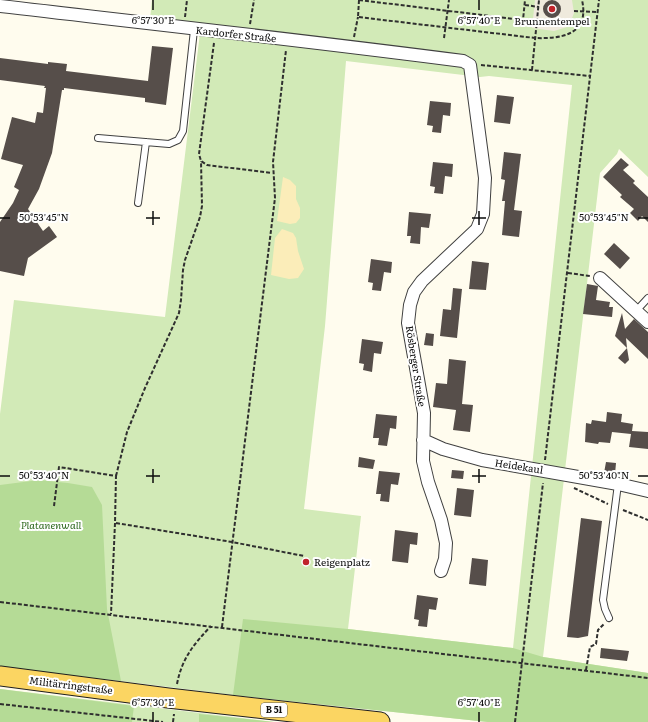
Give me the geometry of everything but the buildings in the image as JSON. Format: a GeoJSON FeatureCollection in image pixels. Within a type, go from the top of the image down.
{"type":"FeatureCollection","features":[{"type":"Feature","properties":{"kind":"main road","name":"Militärringstraße"},"geometry":{"type":"LineString","coordinates":[[0,676],[380,722]]}},
{"type":"Feature","properties":{"kind":"street","name":"Kardorfer Straße"},"geometry":{"type":"LineString","coordinates":[[0,6],[352,47],[463,61],[470,65]]}},
{"type":"Feature","properties":{"kind":"street","name":"Rösberger Straße"},"geometry":{"type":"LineString","coordinates":[[441,571],[445,559],[446,543],[441,520],[423,461],[422,440],[424,413],[408,323],[410,305],[414,292],[422,281],[477,229],[483,214],[485,178],[470,65]]}},
{"type":"Feature","properties":{"kind":"street"},"geometry":{"type":"LineString","coordinates":[[600,278],[648,322]]}},
{"type":"Feature","properties":{"kind":"street","name":"Heidekaul"},"geometry":{"type":"LineString","coordinates":[[422,440],[443,449],[482,460],[544,470],[648,491]]}},
{"type":"Feature","properties":{"kind":"lane"},"geometry":{"type":"LineString","coordinates":[[98,138],[170,144],[178,140],[183,131],[189,29]]}},
{"type":"Feature","properties":{"kind":"lane"},"geometry":{"type":"LineString","coordinates":[[138,202],[146,142]]}},
{"type":"Feature","properties":{"kind":"lane"},"geometry":{"type":"LineString","coordinates":[[636,311],[648,298]]}},
{"type":"Feature","properties":{"kind":"lane"},"geometry":{"type":"LineString","coordinates":[[609,618],[603,600],[618,484]]}},
{"type":"Feature","properties":{"kind":"path"},"geometry":{"type":"LineString","coordinates":[[187,0],[189,29]]}},
{"type":"Feature","properties":{"kind":"path"},"geometry":{"type":"LineString","coordinates":[[248,36],[254,0]]}},
{"type":"Feature","properties":{"kind":"path"},"geometry":{"type":"LineString","coordinates":[[352,47],[358,17],[359,0],[523,20],[525,0]]}},
{"type":"Feature","properties":{"kind":"path"},"geometry":{"type":"LineString","coordinates":[[444,38],[448,0]]}},
{"type":"Feature","properties":{"kind":"path"},"geometry":{"type":"LineString","coordinates":[[532,70],[540,0]]}},
{"type":"Feature","properties":{"kind":"path"},"geometry":{"type":"LineString","coordinates":[[358,17],[445,26],[535,38],[559,37],[569,34],[575,30],[579,24],[583,12],[582,0]]}},
{"type":"Feature","properties":{"kind":"path"},"geometry":{"type":"LineString","coordinates":[[515,722],[599,0]]}},
{"type":"Feature","properties":{"kind":"path"},"geometry":{"type":"LineString","coordinates":[[524,5],[539,6]]}},
{"type":"Feature","properties":{"kind":"path"},"geometry":{"type":"LineString","coordinates":[[574,11],[598,12]]}},
{"type":"Feature","properties":{"kind":"path"},"geometry":{"type":"LineString","coordinates":[[222,627],[275,198],[272,173],[287,39]]}},
{"type":"Feature","properties":{"kind":"path"},"geometry":{"type":"LineString","coordinates":[[111,614],[116,476],[127,432],[178,313],[181,300],[185,260],[200,217],[202,206],[201,161],[199,154],[214,43]]}},
{"type":"Feature","properties":{"kind":"path"},"geometry":{"type":"LineString","coordinates":[[470,65],[590,76]]}},
{"type":"Feature","properties":{"kind":"path"},"geometry":{"type":"LineString","coordinates":[[201,161],[207,165],[272,173]]}},
{"type":"Feature","properties":{"kind":"path"},"geometry":{"type":"LineString","coordinates":[[568,273],[600,278]]}},
{"type":"Feature","properties":{"kind":"path"},"geometry":{"type":"LineString","coordinates":[[54,506],[59,467],[116,476]]}},
{"type":"Feature","properties":{"kind":"path"},"geometry":{"type":"LineString","coordinates":[[569,486],[648,520]]}},
{"type":"Feature","properties":{"kind":"path"},"geometry":{"type":"LineString","coordinates":[[115,523],[232,542],[304,556]]}},
{"type":"Feature","properties":{"kind":"path"},"geometry":{"type":"LineString","coordinates":[[0,602],[648,678]]}},
{"type":"Feature","properties":{"kind":"path"},"geometry":{"type":"LineString","coordinates":[[586,670],[590,647],[596,644],[598,630],[609,618]]}},
{"type":"Feature","properties":{"kind":"path"},"geometry":{"type":"LineString","coordinates":[[173,722],[175,698],[180,670],[194,644],[211,626]]}},
{"type":"Feature","properties":{"kind":"path"},"geometry":{"type":"LineString","coordinates":[[0,704],[163,722]]}},
{"type":"Feature","properties":{"kind":"green space","name":"Platanenwall"},"geometry":{"type":"Polygon","coordinates":[[[152,0],[648,0],[648,177],[619,149],[617,154],[600,173],[543,657],[648,673],[648,722],[488,722],[233,695],[0,666],[0,414],[14,300],[165,317],[201,25],[150,19],[152,0]],[[346,61],[325,326],[304,509],[361,516],[348,629],[513,648],[572,85],[489,76],[480,77],[346,61]]]}},
{"type":"Feature","properties":{"kind":"green space","name":"Platanenwall"},"geometry":{"type":"Polygon","coordinates":[[[39,480],[92,487],[102,505],[107,609],[121,681],[0,667],[0,485],[39,480]]]}},
{"type":"Feature","properties":{"kind":"green space"},"geometry":{"type":"Polygon","coordinates":[[[243,619],[348,629],[513,648],[543,657],[648,673],[648,722],[488,722],[233,695],[243,619]]]}},
{"type":"Feature","properties":{"kind":"green space"},"geometry":{"type":"Polygon","coordinates":[[[0,689],[274,722],[0,722],[0,689]]]}},
{"type":"Feature","properties":{"kind":"green space"},"geometry":{"type":"Polygon","coordinates":[[[0,689],[134,706],[132,722],[0,722],[0,689]]]}},
{"type":"Feature","properties":{"kind":"green space"},"geometry":{"type":"Polygon","coordinates":[[[199,714],[274,722],[199,722],[199,714]]]}},
{"type":"Feature","properties":{"kind":"sand"},"geometry":{"type":"Polygon","coordinates":[[[283,177],[290,180],[296,186],[296,199],[300,208],[300,218],[296,223],[290,224],[277,221],[283,177]]]}},
{"type":"Feature","properties":{"kind":"sand"},"geometry":{"type":"Polygon","coordinates":[[[282,229],[293,233],[296,238],[298,251],[304,269],[298,278],[289,279],[271,275],[275,238],[282,229]]]}},
{"type":"Feature","properties":{"kind":"shaded area"},"geometry":{"type":"Polygon","coordinates":[[[535,0],[572,0],[574,13],[567,27],[554,31],[532,28],[535,0]]]}},
{"type":"Feature","properties":{"kind":"place","name":"Brunnentempel"},"geometry":{"type":"Point","coordinates":[552,9]}},
{"type":"Feature","properties":{"kind":"place","name":"Reigenplatz"},"geometry":{"type":"Point","coordinates":[306,562]}}]}
